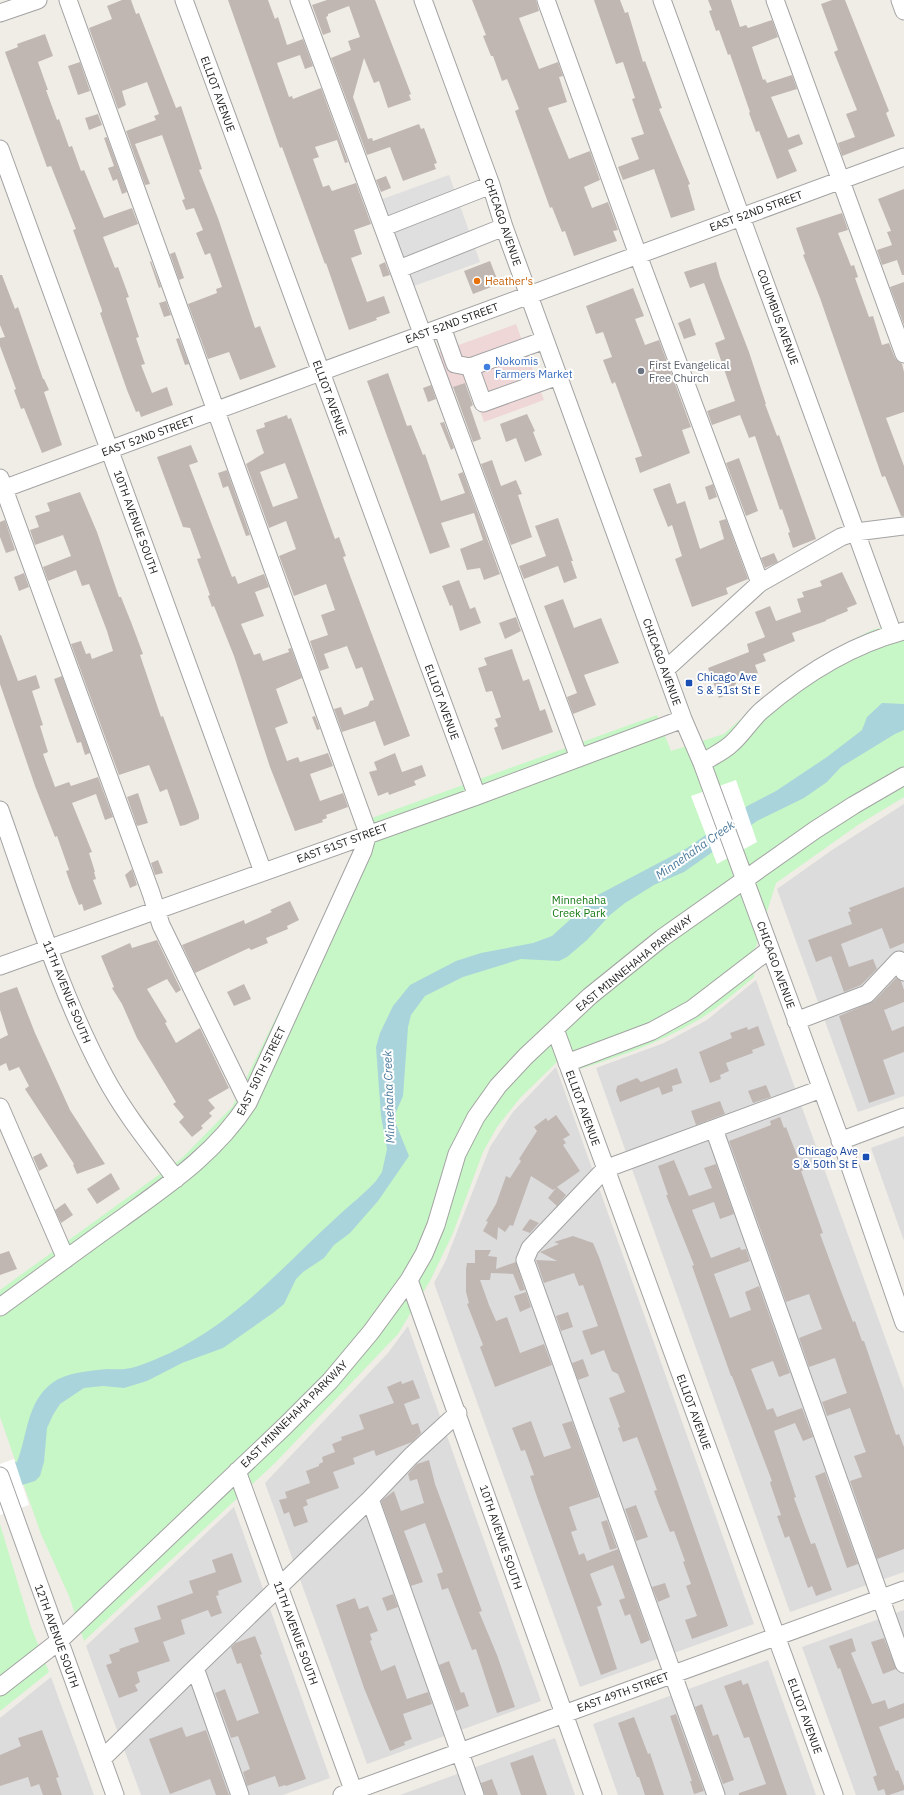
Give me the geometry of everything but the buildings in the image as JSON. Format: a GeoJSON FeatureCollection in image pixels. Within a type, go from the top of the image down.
{"type":"FeatureCollection","features":[{"type":"Feature","properties":{"kind":"street"},"geometry":{"type":"LineString","coordinates":[[0,13],[38,0]]}},
{"type":"Feature","properties":{"kind":"street"},"geometry":{"type":"LineString","coordinates":[[68,0],[368,833]]}},
{"type":"Feature","properties":{"kind":"street","name":"ELLIOT AVENUE"},"geometry":{"type":"LineString","coordinates":[[184,0],[477,796]]}},
{"type":"Feature","properties":{"kind":"street"},"geometry":{"type":"LineString","coordinates":[[300,0],[579,758]]}},
{"type":"Feature","properties":{"kind":"street","name":"CHICAGO AVENUE"},"geometry":{"type":"LineString","coordinates":[[422,0],[491,185],[504,227],[665,670],[683,719],[702,763],[710,789],[745,880],[840,1141],[904,1323]]}},
{"type":"Feature","properties":{"kind":"street"},"geometry":{"type":"LineString","coordinates":[[546,0],[638,255],[760,583]]}},
{"type":"Feature","properties":{"kind":"street","name":"COLUMBUS AVENUE"},"geometry":{"type":"LineString","coordinates":[[662,0],[856,532],[899,632]]}},
{"type":"Feature","properties":{"kind":"street"},"geometry":{"type":"LineString","coordinates":[[774,0],[904,354]]}},
{"type":"Feature","properties":{"kind":"street"},"geometry":{"type":"LineString","coordinates":[[900,0],[904,11]]}},
{"type":"Feature","properties":{"kind":"street","name":"10TH AVENUE SOUTH"},"geometry":{"type":"LineString","coordinates":[[0,149],[263,872]]}},
{"type":"Feature","properties":{"kind":"street","name":"EAST 52ND STREET"},"geometry":{"type":"LineString","coordinates":[[1,485],[110,450],[423,333],[904,157]]}},
{"type":"Feature","properties":{"kind":"street"},"geometry":{"type":"LineString","coordinates":[[384,228],[491,185]]}},
{"type":"Feature","properties":{"kind":"street"},"geometry":{"type":"LineString","coordinates":[[399,269],[504,227]]}},
{"type":"Feature","properties":{"kind":"street"},"geometry":{"type":"LineString","coordinates":[[442,327],[455,364],[470,368],[545,340]]}},
{"type":"Feature","properties":{"kind":"street"},"geometry":{"type":"LineString","coordinates":[[470,368],[483,403],[558,376]]}},
{"type":"Feature","properties":{"kind":"street"},"geometry":{"type":"LineString","coordinates":[[1,485],[151,894],[161,926],[248,1103]]}},
{"type":"Feature","properties":{"kind":"street"},"geometry":{"type":"LineString","coordinates":[[665,670],[760,583],[841,537],[856,532],[904,526]]}},
{"type":"Feature","properties":{"kind":"street"},"geometry":{"type":"LineString","coordinates":[[702,763],[730,746],[760,713],[793,684],[829,661],[899,632]]}},
{"type":"Feature","properties":{"kind":"street","name":"EAST 51ST STREET"},"geometry":{"type":"LineString","coordinates":[[0,966],[368,833],[477,796],[683,719]]}},
{"type":"Feature","properties":{"kind":"street","name":"EAST MINNEHAHA PARKWAY"},"geometry":{"type":"LineString","coordinates":[[0,1686],[60,1641],[330,1381],[371,1332],[409,1280],[424,1254],[458,1154],[476,1117],[498,1086],[590,996],[662,938],[854,805],[904,776]]}},
{"type":"Feature","properties":{"kind":"street","name":"11TH AVENUE SOUTH"},"geometry":{"type":"LineString","coordinates":[[0,810],[49,948],[80,1027],[106,1078],[136,1127],[176,1179]]}},
{"type":"Feature","properties":{"kind":"street","name":"EAST 50TH STREET"},"geometry":{"type":"LineString","coordinates":[[0,1307],[176,1179],[211,1149],[236,1121],[248,1103],[363,851],[368,833]]}},
{"type":"Feature","properties":{"kind":"street"},"geometry":{"type":"LineString","coordinates":[[567,1063],[652,1030],[692,1009],[770,949]]}},
{"type":"Feature","properties":{"kind":"street"},"geometry":{"type":"LineString","coordinates":[[796,1021],[867,994],[902,962]]}},
{"type":"Feature","properties":{"kind":"street","name":"ELLIOT AVENUE"},"geometry":{"type":"LineString","coordinates":[[555,1029],[834,1795]]}},
{"type":"Feature","properties":{"kind":"street"},"geometry":{"type":"LineString","coordinates":[[716,1795],[526,1260],[530,1248],[605,1169],[821,1089]]}},
{"type":"Feature","properties":{"kind":"street"},"geometry":{"type":"LineString","coordinates":[[0,1107],[66,1259]]}},
{"type":"Feature","properties":{"kind":"street"},"geometry":{"type":"LineString","coordinates":[[840,1141],[904,1117]]}},
{"type":"Feature","properties":{"kind":"street"},"geometry":{"type":"LineString","coordinates":[[714,1129],[904,1664]]}},
{"type":"Feature","properties":{"kind":"street","name":"10TH AVENUE SOUTH"},"geometry":{"type":"LineString","coordinates":[[409,1280],[458,1413],[563,1714],[593,1795]]}},
{"type":"Feature","properties":{"kind":"street"},"geometry":{"type":"LineString","coordinates":[[102,1759],[370,1499],[411,1456],[458,1413]]}},
{"type":"Feature","properties":{"kind":"street","name":"11TH AVENUE SOUTH"},"geometry":{"type":"LineString","coordinates":[[237,1471],[279,1586],[350,1794]]}},
{"type":"Feature","properties":{"kind":"street","name":"12TH AVENUE SOUTH"},"geometry":{"type":"LineString","coordinates":[[0,1476],[115,1795]]}},
{"type":"Feature","properties":{"kind":"street"},"geometry":{"type":"LineString","coordinates":[[370,1499],[475,1795]]}},
{"type":"Feature","properties":{"kind":"street","name":"EAST 49TH STREET"},"geometry":{"type":"LineString","coordinates":[[350,1794],[563,1714],[904,1590]]}},
{"type":"Feature","properties":{"kind":"street"},"geometry":{"type":"LineString","coordinates":[[195,1668],[240,1795]]}},
{"type":"Feature","properties":{"kind":"shaded area"},"geometry":{"type":"Polygon","coordinates":[[[449,175],[480,262],[411,287],[380,200],[449,175]]]}},
{"type":"Feature","properties":{"kind":"shaded area","name":"Nokomis Farmers Market"},"geometry":{"type":"Polygon","coordinates":[[[516,324],[544,400],[484,422],[470,382],[451,389],[437,353],[516,324]]]}},
{"type":"Feature","properties":{"kind":"shaded area"},"geometry":{"type":"Polygon","coordinates":[[[904,804],[904,1096],[858,1112],[777,889],[832,850],[904,804]]]}},
{"type":"Feature","properties":{"kind":"shaded area"},"geometry":{"type":"Polygon","coordinates":[[[756,980],[904,1390],[904,1572],[790,1612],[596,1068],[664,1043],[707,1020],[756,980]]]}},
{"type":"Feature","properties":{"kind":"shaded area"},"geometry":{"type":"Polygon","coordinates":[[[556,1067],[754,1624],[580,1687],[434,1283],[446,1260],[490,1147],[513,1112],[556,1067]]]}},
{"type":"Feature","properties":{"kind":"shaded area"},"geometry":{"type":"Polygon","coordinates":[[[904,1136],[904,1241],[871,1148],[904,1136]]]}},
{"type":"Feature","properties":{"kind":"shaded area"},"geometry":{"type":"Polygon","coordinates":[[[408,1326],[541,1701],[367,1764],[265,1483],[388,1353],[408,1326]]]}},
{"type":"Feature","properties":{"kind":"shaded area"},"geometry":{"type":"Polygon","coordinates":[[[234,1507],[330,1778],[283,1795],[141,1795],[86,1646],[234,1507]]]}},
{"type":"Feature","properties":{"kind":"shaded area"},"geometry":{"type":"Polygon","coordinates":[[[904,1610],[904,1795],[856,1795],[802,1647],[904,1610]]]}},
{"type":"Feature","properties":{"kind":"shaded area"},"geometry":{"type":"Polygon","coordinates":[[[768,1660],[816,1795],[618,1795],[593,1724],[768,1660]]]}},
{"type":"Feature","properties":{"kind":"shaded area"},"geometry":{"type":"Polygon","coordinates":[[[51,1677],[94,1795],[0,1795],[0,1718],[51,1677]]]}},
{"type":"Feature","properties":{"kind":"shaded area"},"geometry":{"type":"Polygon","coordinates":[[[555,1738],[575,1795],[400,1795],[555,1738]]]}},
{"type":"Feature","properties":{"kind":"green space","name":"Minnehaha Creek Park"},"geometry":{"type":"Polygon","coordinates":[[[904,622],[904,797],[858,825],[776,883],[755,950],[754,977],[727,1000],[682,1029],[666,1037],[615,1057],[563,1074],[558,1061],[520,1098],[497,1127],[483,1152],[453,1233],[430,1281],[398,1334],[275,1463],[84,1641],[69,1596],[41,1534],[0,1417],[0,1290],[182,1158],[232,1107],[347,873],[369,819],[657,715],[671,751],[724,734],[774,689],[823,655],[872,630],[904,622]]]}},
{"type":"Feature","properties":{"kind":"green space"},"geometry":{"type":"Polygon","coordinates":[[[0,1524],[31,1627],[49,1672],[0,1711],[0,1524]]]}},
{"type":"Feature","properties":{"kind":"water","name":"Minnehaha Creek"},"geometry":{"type":"Polygon","coordinates":[[[882,703],[904,704],[904,730],[841,767],[827,782],[804,798],[757,821],[684,872],[654,885],[625,903],[610,915],[587,940],[567,957],[559,961],[521,959],[463,977],[425,996],[411,1015],[408,1027],[403,1096],[396,1112],[396,1124],[409,1156],[378,1201],[350,1233],[334,1245],[324,1258],[303,1272],[296,1279],[284,1304],[223,1348],[182,1363],[147,1381],[124,1388],[103,1386],[84,1388],[60,1404],[47,1428],[44,1462],[40,1476],[35,1481],[22,1485],[11,1462],[17,1462],[32,1410],[37,1400],[43,1391],[52,1383],[71,1374],[136,1367],[170,1353],[195,1339],[239,1308],[376,1181],[382,1172],[387,1149],[381,1116],[376,1047],[380,1033],[393,1006],[410,985],[456,961],[481,953],[533,943],[552,936],[596,896],[687,848],[749,805],[776,791],[827,757],[862,730],[867,717],[882,703]]]}},
{"type":"Feature","properties":{"kind":"pier"},"geometry":{"type":"Polygon","coordinates":[[[736,780],[757,842],[717,864],[691,796],[736,780]]]}},
{"type":"Feature","properties":{"kind":"pier"},"geometry":{"type":"Polygon","coordinates":[[[14,1459],[29,1505],[0,1515],[0,1464],[14,1459]]]}},
{"type":"Feature","properties":{"kind":"place","name":"Heather's"},"geometry":{"type":"Point","coordinates":[477,281]}},
{"type":"Feature","properties":{"kind":"place","name":"Nokomis Farmers Market"},"geometry":{"type":"Point","coordinates":[487,367]}},
{"type":"Feature","properties":{"kind":"place","name":"First Evangelical Free Church"},"geometry":{"type":"Point","coordinates":[641,371]}},
{"type":"Feature","properties":{"kind":"place","name":"Chicago Ave S & 51st St E"},"geometry":{"type":"Point","coordinates":[689,683]}},
{"type":"Feature","properties":{"kind":"place","name":"Chicago Ave S & 50th St E"},"geometry":{"type":"Point","coordinates":[866,1157]}}]}
